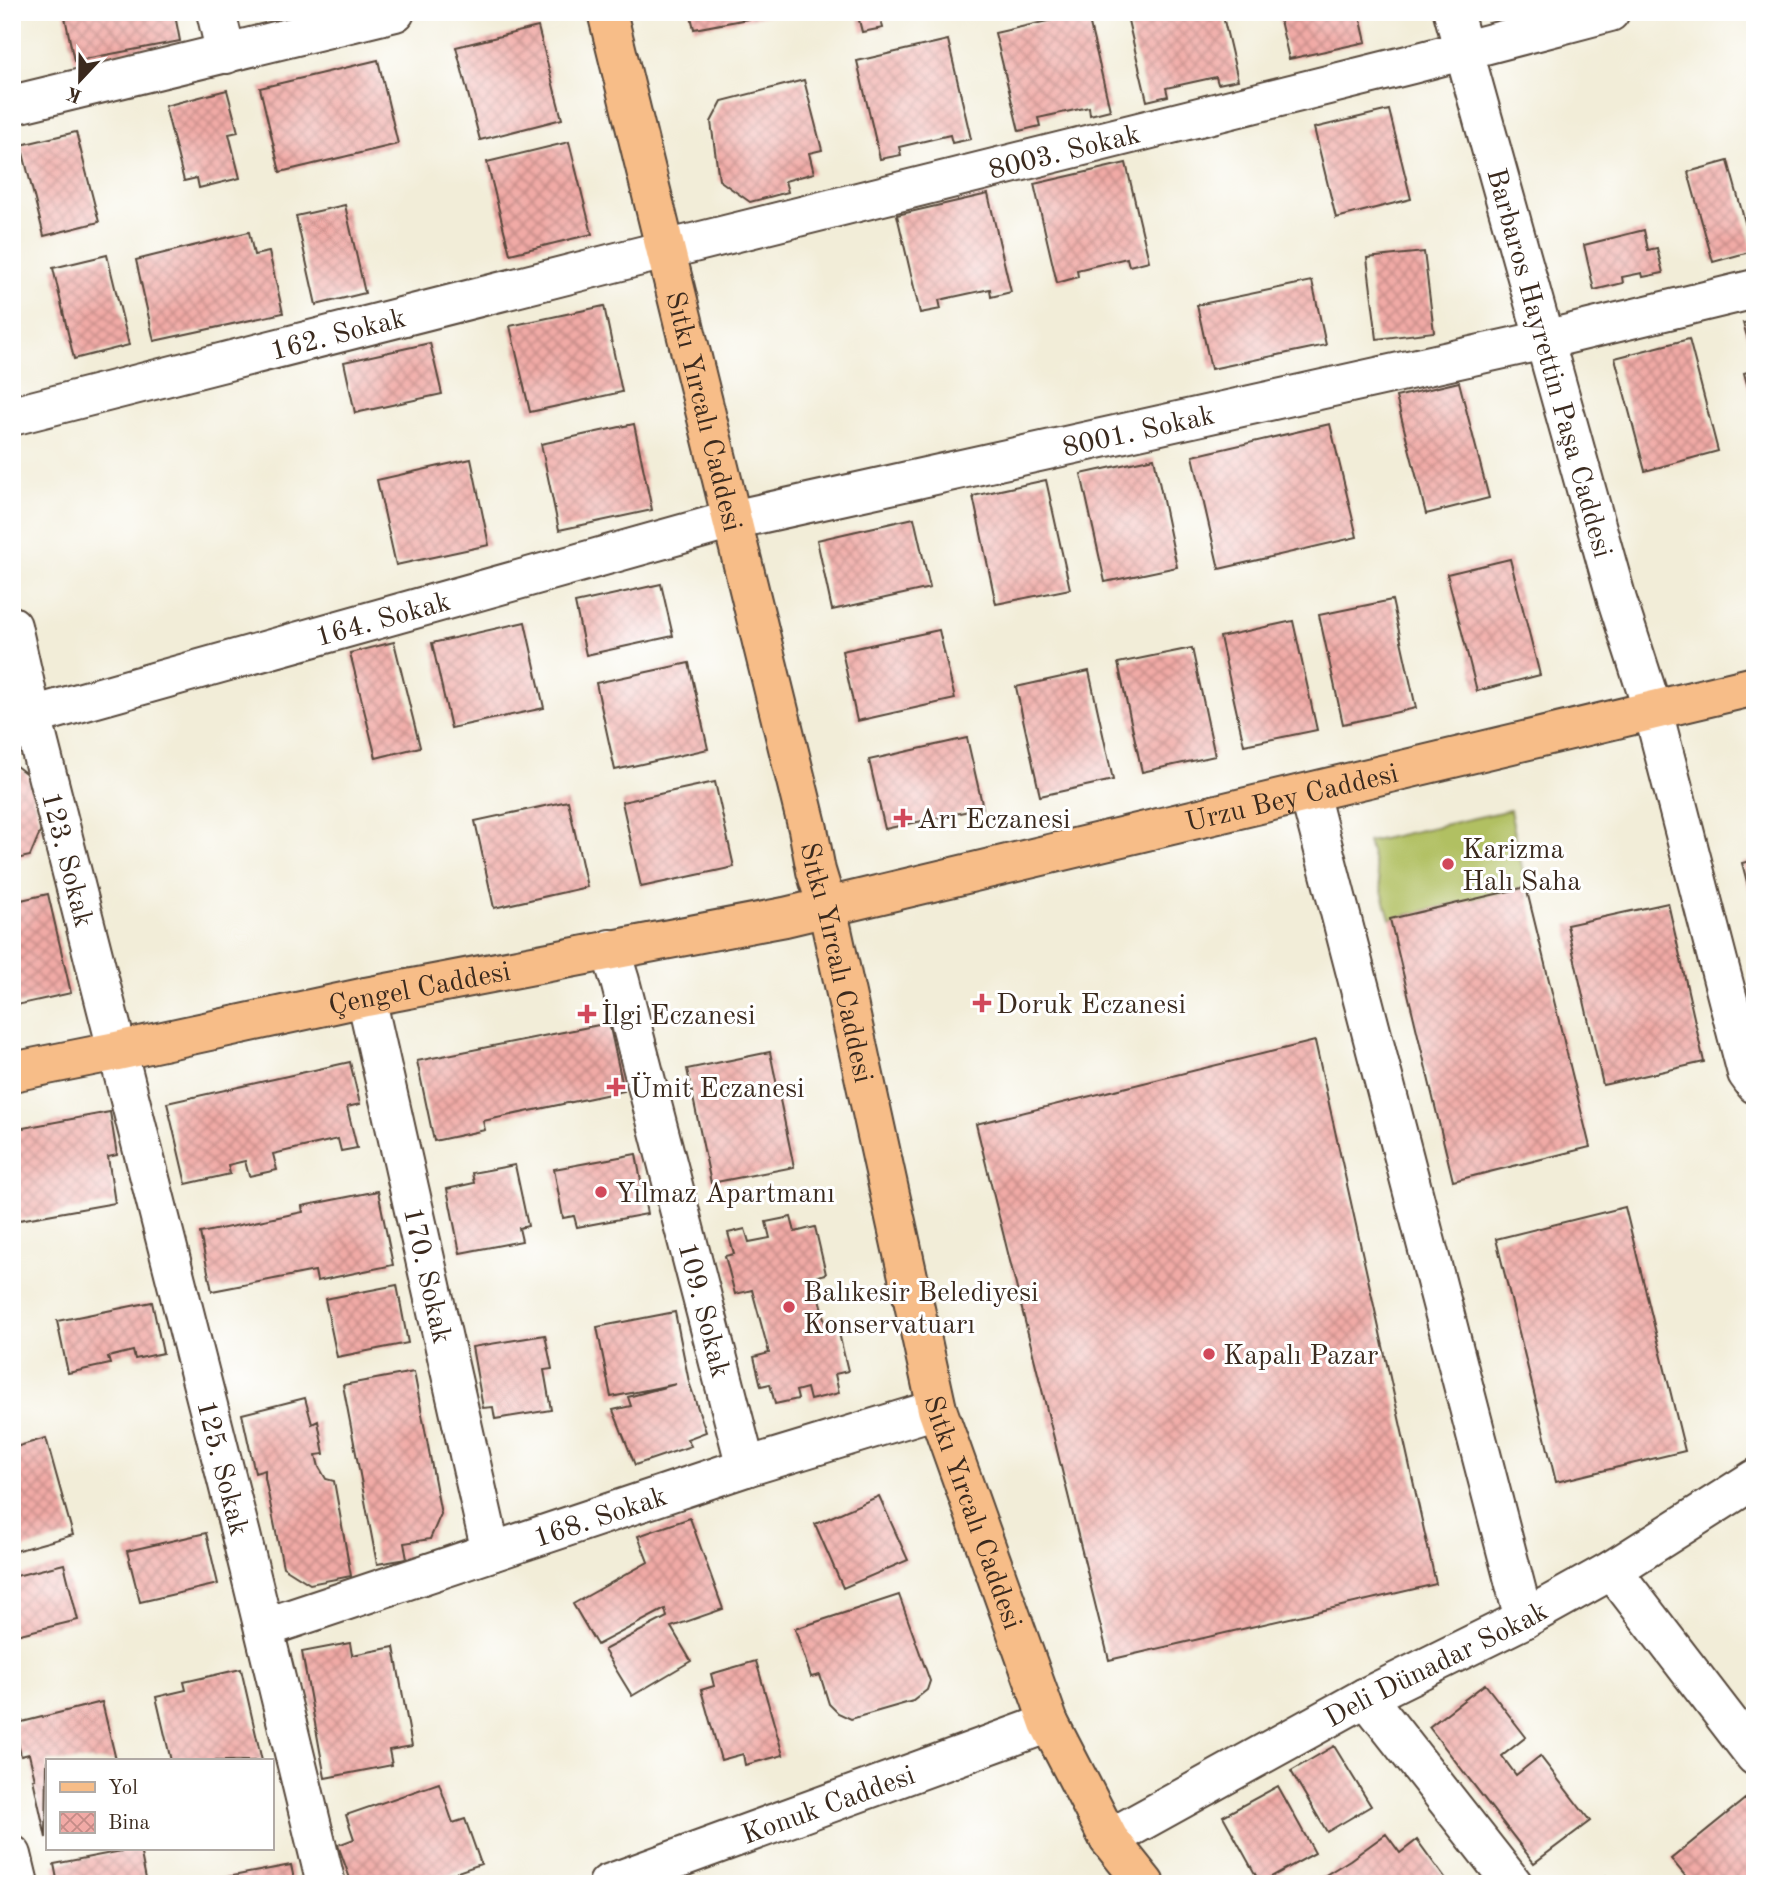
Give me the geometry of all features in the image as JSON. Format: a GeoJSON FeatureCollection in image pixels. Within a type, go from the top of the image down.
{"type":"FeatureCollection","features":[{"type":"Feature","properties":{"kind":"main road","name":"Sıtkı Yırcalı Caddesi"},"geometry":{"type":"LineString","coordinates":[[607,12],[827,907],[937,1409],[1049,1723],[1109,1839],[1145,1884]]}},
{"type":"Feature","properties":{"kind":"main road","name":"Urzu Bey Caddesi"},"geometry":{"type":"LineString","coordinates":[[827,907],[1755,686]]}},
{"type":"Feature","properties":{"kind":"main road","name":"Çengel Caddesi"},"geometry":{"type":"LineString","coordinates":[[12,1072],[366,998],[610,949],[748,925],[827,907]]}},
{"type":"Feature","properties":{"kind":"street"},"geometry":{"type":"LineString","coordinates":[[216,12],[226,54]]}},
{"type":"Feature","properties":{"kind":"street"},"geometry":{"type":"LineString","coordinates":[[12,105],[395,12]]}},
{"type":"Feature","properties":{"kind":"street","name":"Barbaros Hayrettin Paşa Caddesi"},"geometry":{"type":"LineString","coordinates":[[1453,12],[1617,600],[1653,711],[1747,1073],[1755,1084]]}},
{"type":"Feature","properties":{"kind":"street","name":"8003. Sokak"},"geometry":{"type":"LineString","coordinates":[[665,250],[1465,51],[1610,12]]}},
{"type":"Feature","properties":{"kind":"street","name":"162. Sokak"},"geometry":{"type":"LineString","coordinates":[[12,416],[665,250]]}},
{"type":"Feature","properties":{"kind":"street","name":"8001. Sokak"},"geometry":{"type":"LineString","coordinates":[[732,520],[1544,340],[1755,289]]}},
{"type":"Feature","properties":{"kind":"street","name":"164. Sokak"},"geometry":{"type":"LineString","coordinates":[[32,716],[732,520]]}},
{"type":"Feature","properties":{"kind":"street","name":"123. Sokak"},"geometry":{"type":"LineString","coordinates":[[12,626],[32,716],[117,1051]]}},
{"type":"Feature","properties":{"kind":"street"},"geometry":{"type":"LineString","coordinates":[[1309,793],[1524,1619]]}},
{"type":"Feature","properties":{"kind":"street","name":"109. Sokak"},"geometry":{"type":"LineString","coordinates":[[610,949],[746,1467]]}},
{"type":"Feature","properties":{"kind":"street","name":"170. Sokak"},"geometry":{"type":"LineString","coordinates":[[366,998],[491,1552]]}},
{"type":"Feature","properties":{"kind":"street","name":"125. Sokak"},"geometry":{"type":"LineString","coordinates":[[117,1051],[264,1628],[326,1884]]}},
{"type":"Feature","properties":{"kind":"street","name":"168. Sokak"},"geometry":{"type":"LineString","coordinates":[[264,1628],[746,1467],[937,1409]]}},
{"type":"Feature","properties":{"kind":"street","name":"Deli Dünadar Sokak"},"geometry":{"type":"LineString","coordinates":[[1109,1839],[1366,1697],[1524,1619],[1612,1570],[1755,1479]]}},
{"type":"Feature","properties":{"kind":"street"},"geometry":{"type":"LineString","coordinates":[[1612,1570],[1755,1756]]}},
{"type":"Feature","properties":{"kind":"street"},"geometry":{"type":"LineString","coordinates":[[1366,1697],[1513,1884]]}},
{"type":"Feature","properties":{"kind":"street","name":"Konuk Caddesi"},"geometry":{"type":"LineString","coordinates":[[608,1884],[1049,1723]]}},
{"type":"Feature","properties":{"kind":"street"},"geometry":{"type":"LineString","coordinates":[[12,1855],[19,1884]]}},
{"type":"Feature","properties":{"kind":"green space","name":"Karizma Halı Saha"},"geometry":{"type":"Polygon","coordinates":[[[1510,810],[1526,887],[1390,919],[1368,842],[1510,810]]]}},
{"type":"Feature","properties":{"kind":"building"},"geometry":{"type":"Polygon","coordinates":[[[64,12],[180,12],[175,15],[180,41],[74,61],[64,12]]]}},
{"type":"Feature","properties":{"kind":"building"},"geometry":{"type":"Polygon","coordinates":[[[690,12],[774,12],[774,14],[694,29],[690,12]]]}},
{"type":"Feature","properties":{"kind":"building"},"geometry":{"type":"Polygon","coordinates":[[[857,12],[908,13],[881,20],[883,28],[862,32],[857,12]]]}},
{"type":"Feature","properties":{"kind":"building"},"geometry":{"type":"Polygon","coordinates":[[[1087,12],[1110,110],[1090,115],[1089,107],[1038,118],[1040,126],[1019,131],[995,33],[1087,12]]]}},
{"type":"Feature","properties":{"kind":"building"},"geometry":{"type":"Polygon","coordinates":[[[1126,12],[1222,12],[1238,80],[1218,84],[1216,77],[1166,88],[1168,96],[1147,101],[1126,12]]]}},
{"type":"Feature","properties":{"kind":"building"},"geometry":{"type":"Polygon","coordinates":[[[1297,12],[1359,12],[1366,42],[1289,59],[1279,16],[1297,12]]]}},
{"type":"Feature","properties":{"kind":"building"},"geometry":{"type":"Polygon","coordinates":[[[538,27],[562,119],[480,140],[456,47],[538,27]]]}},
{"type":"Feature","properties":{"kind":"building"},"geometry":{"type":"Polygon","coordinates":[[[948,40],[971,139],[952,143],[950,135],[899,147],[901,155],[880,159],[857,61],[948,40]]]}},
{"type":"Feature","properties":{"kind":"building"},"geometry":{"type":"Polygon","coordinates":[[[378,60],[398,144],[280,172],[260,88],[378,60]]]}},
{"type":"Feature","properties":{"kind":"building"},"geometry":{"type":"Polygon","coordinates":[[[804,80],[822,150],[809,153],[814,173],[785,181],[788,192],[750,202],[719,180],[711,122],[722,101],[804,80]]]}},
{"type":"Feature","properties":{"kind":"building"},"geometry":{"type":"Polygon","coordinates":[[[227,90],[238,132],[229,134],[240,178],[199,188],[197,178],[184,181],[165,106],[227,90]]]}},
{"type":"Feature","properties":{"kind":"building"},"geometry":{"type":"Polygon","coordinates":[[[1389,110],[1411,199],[1336,218],[1314,128],[1389,110]]]}},
{"type":"Feature","properties":{"kind":"building"},"geometry":{"type":"Polygon","coordinates":[[[76,132],[99,222],[44,236],[21,145],[76,132]]]}},
{"type":"Feature","properties":{"kind":"building"},"geometry":{"type":"Polygon","coordinates":[[[569,142],[592,234],[510,254],[487,162],[569,142]]]}},
{"type":"Feature","properties":{"kind":"building"},"geometry":{"type":"Polygon","coordinates":[[[1728,161],[1753,251],[1713,262],[1688,172],[1728,161]]]}},
{"type":"Feature","properties":{"kind":"building"},"geometry":{"type":"Polygon","coordinates":[[[1126,163],[1149,261],[1129,266],[1127,258],[1077,270],[1078,277],[1057,283],[1034,184],[1126,163]]]}},
{"type":"Feature","properties":{"kind":"building"},"geometry":{"type":"Polygon","coordinates":[[[988,194],[1011,292],[991,297],[990,289],[939,300],[941,309],[920,313],[897,215],[988,194]]]}},
{"type":"Feature","properties":{"kind":"building"},"geometry":{"type":"Polygon","coordinates":[[[345,205],[365,293],[316,305],[296,216],[345,205]]]}},
{"type":"Feature","properties":{"kind":"building"},"geometry":{"type":"Polygon","coordinates":[[[1644,230],[1648,250],[1657,248],[1663,273],[1622,277],[1623,283],[1594,290],[1584,245],[1644,230]]]}},
{"type":"Feature","properties":{"kind":"building"},"geometry":{"type":"Polygon","coordinates":[[[249,232],[254,255],[269,252],[283,313],[154,341],[136,260],[249,232]]]}},
{"type":"Feature","properties":{"kind":"building"},"geometry":{"type":"Polygon","coordinates":[[[1424,252],[1434,332],[1377,339],[1367,258],[1424,252]]]}},
{"type":"Feature","properties":{"kind":"building"},"geometry":{"type":"Polygon","coordinates":[[[107,255],[129,345],[74,359],[53,268],[107,255]]]}},
{"type":"Feature","properties":{"kind":"building"},"geometry":{"type":"Polygon","coordinates":[[[1312,281],[1326,345],[1211,369],[1197,305],[1312,281]]]}},
{"type":"Feature","properties":{"kind":"building"},"geometry":{"type":"Polygon","coordinates":[[[604,306],[622,392],[530,412],[510,326],[604,306]]]}},
{"type":"Feature","properties":{"kind":"building"},"geometry":{"type":"Polygon","coordinates":[[[1755,321],[1755,359],[1754,360],[1743,323],[1755,321]]]}},
{"type":"Feature","properties":{"kind":"building"},"geometry":{"type":"Polygon","coordinates":[[[1689,339],[1718,451],[1645,471],[1615,358],[1689,339]]]}},
{"type":"Feature","properties":{"kind":"building"},"geometry":{"type":"Polygon","coordinates":[[[430,343],[442,394],[355,413],[344,362],[430,343]]]}},
{"type":"Feature","properties":{"kind":"building"},"geometry":{"type":"Polygon","coordinates":[[[1755,370],[1755,409],[1754,409],[1744,373],[1755,370]]]}},
{"type":"Feature","properties":{"kind":"building"},"geometry":{"type":"Polygon","coordinates":[[[1459,382],[1489,498],[1426,514],[1396,397],[1459,382]]]}},
{"type":"Feature","properties":{"kind":"building"},"geometry":{"type":"Polygon","coordinates":[[[634,424],[652,510],[559,530],[541,444],[634,424]]]}},
{"type":"Feature","properties":{"kind":"building"},"geometry":{"type":"Polygon","coordinates":[[[1330,424],[1357,537],[1219,569],[1193,456],[1330,424]]]}},
{"type":"Feature","properties":{"kind":"building"},"geometry":{"type":"Polygon","coordinates":[[[1154,458],[1177,567],[1105,582],[1081,474],[1154,458]]]}},
{"type":"Feature","properties":{"kind":"building"},"geometry":{"type":"Polygon","coordinates":[[[471,459],[489,545],[396,565],[377,480],[471,459]]]}},
{"type":"Feature","properties":{"kind":"building"},"geometry":{"type":"Polygon","coordinates":[[[1046,480],[1070,589],[996,604],[973,496],[1046,480]]]}},
{"type":"Feature","properties":{"kind":"building"},"geometry":{"type":"Polygon","coordinates":[[[914,518],[930,588],[832,610],[817,540],[914,518]]]}},
{"type":"Feature","properties":{"kind":"building"},"geometry":{"type":"Polygon","coordinates":[[[1510,559],[1540,675],[1477,691],[1447,574],[1510,559]]]}},
{"type":"Feature","properties":{"kind":"building"},"geometry":{"type":"Polygon","coordinates":[[[661,584],[673,636],[586,655],[575,603],[661,584]]]}},
{"type":"Feature","properties":{"kind":"building"},"geometry":{"type":"Polygon","coordinates":[[[1392,600],[1416,708],[1343,724],[1319,615],[1392,600]]]}},
{"type":"Feature","properties":{"kind":"building"},"geometry":{"type":"Polygon","coordinates":[[[1293,621],[1317,730],[1244,745],[1220,637],[1293,621]]]}},
{"type":"Feature","properties":{"kind":"building"},"geometry":{"type":"Polygon","coordinates":[[[525,622],[544,708],[451,728],[432,643],[525,622]]]}},
{"type":"Feature","properties":{"kind":"building"},"geometry":{"type":"Polygon","coordinates":[[[939,630],[955,699],[857,721],[842,651],[939,630]]]}},
{"type":"Feature","properties":{"kind":"building"},"geometry":{"type":"Polygon","coordinates":[[[394,642],[420,747],[376,758],[350,653],[394,642]]]}},
{"type":"Feature","properties":{"kind":"building"},"geometry":{"type":"Polygon","coordinates":[[[1192,648],[1215,756],[1142,772],[1118,663],[1192,648]]]}},
{"type":"Feature","properties":{"kind":"building"},"geometry":{"type":"Polygon","coordinates":[[[689,663],[708,749],[615,770],[596,683],[689,663]]]}},
{"type":"Feature","properties":{"kind":"building"},"geometry":{"type":"Polygon","coordinates":[[[1089,671],[1113,780],[1040,796],[1016,687],[1089,671]]]}},
{"type":"Feature","properties":{"kind":"building"},"geometry":{"type":"Polygon","coordinates":[[[967,738],[983,808],[885,829],[869,760],[967,738]]]}},
{"type":"Feature","properties":{"kind":"building"},"geometry":{"type":"Polygon","coordinates":[[[12,763],[28,775],[41,830],[30,856],[12,860],[12,763]]]}},
{"type":"Feature","properties":{"kind":"building"},"geometry":{"type":"Polygon","coordinates":[[[715,782],[734,867],[641,887],[622,802],[715,782]]]}},
{"type":"Feature","properties":{"kind":"building"},"geometry":{"type":"Polygon","coordinates":[[[568,801],[587,887],[494,908],[475,821],[568,801]]]}},
{"type":"Feature","properties":{"kind":"building"},"geometry":{"type":"Polygon","coordinates":[[[1755,860],[1755,900],[1752,901],[1742,863],[1755,860]]]}},
{"type":"Feature","properties":{"kind":"building"},"geometry":{"type":"Polygon","coordinates":[[[1526,887],[1590,1147],[1453,1181],[1390,919],[1526,887]]]}},
{"type":"Feature","properties":{"kind":"building"},"geometry":{"type":"Polygon","coordinates":[[[48,894],[71,993],[12,1006],[12,902],[48,894]]]}},
{"type":"Feature","properties":{"kind":"building"},"geometry":{"type":"Polygon","coordinates":[[[1668,903],[1704,1062],[1603,1085],[1567,925],[1668,903]]]}},
{"type":"Feature","properties":{"kind":"building"},"geometry":{"type":"Polygon","coordinates":[[[609,1023],[624,1091],[483,1121],[485,1130],[434,1141],[417,1061],[609,1023]]]}},
{"type":"Feature","properties":{"kind":"building","name":"Kapalı Pazar"},"geometry":{"type":"Polygon","coordinates":[[[1315,1041],[1436,1584],[1109,1660],[976,1124],[1315,1041]]]}},
{"type":"Feature","properties":{"kind":"building"},"geometry":{"type":"Polygon","coordinates":[[[770,1052],[794,1167],[711,1183],[687,1069],[770,1052]]]}},
{"type":"Feature","properties":{"kind":"building"},"geometry":{"type":"Polygon","coordinates":[[[350,1062],[360,1104],[347,1107],[357,1148],[341,1151],[338,1139],[273,1154],[277,1170],[249,1176],[245,1161],[228,1165],[230,1174],[186,1184],[167,1103],[350,1062]]]}},
{"type":"Feature","properties":{"kind":"building"},"geometry":{"type":"Polygon","coordinates":[[[110,1112],[117,1155],[108,1157],[115,1203],[19,1220],[17,1208],[12,1209],[12,1130],[110,1112]]]}},
{"type":"Feature","properties":{"kind":"building","name":"Yılmaz Apartmanı"},"geometry":{"type":"Polygon","coordinates":[[[636,1154],[647,1214],[577,1227],[574,1216],[563,1218],[554,1169],[636,1154]]]}},
{"type":"Feature","properties":{"kind":"building"},"geometry":{"type":"Polygon","coordinates":[[[515,1165],[528,1226],[519,1228],[522,1241],[460,1253],[447,1189],[474,1183],[472,1173],[515,1165]]]}},
{"type":"Feature","properties":{"kind":"building"},"geometry":{"type":"Polygon","coordinates":[[[378,1191],[393,1265],[317,1281],[315,1271],[212,1291],[200,1233],[303,1212],[302,1206],[378,1191]]]}},
{"type":"Feature","properties":{"kind":"building"},"geometry":{"type":"Polygon","coordinates":[[[1625,1207],[1685,1451],[1556,1482],[1496,1239],[1625,1207]]]}},
{"type":"Feature","properties":{"kind":"building","name":"Balıkesir Belediyesi Konservatuarı"},"geometry":{"type":"Polygon","coordinates":[[[791,1217],[795,1232],[815,1227],[826,1274],[814,1277],[825,1323],[836,1321],[848,1371],[835,1374],[839,1393],[810,1400],[807,1388],[796,1391],[798,1399],[775,1404],[770,1384],[761,1386],[754,1357],[769,1353],[752,1290],[735,1294],[725,1256],[734,1254],[728,1233],[745,1229],[749,1242],[770,1238],[766,1222],[791,1217]]]}},
{"type":"Feature","properties":{"kind":"building"},"geometry":{"type":"Polygon","coordinates":[[[397,1285],[408,1343],[337,1357],[325,1299],[397,1285]]]}},
{"type":"Feature","properties":{"kind":"building"},"geometry":{"type":"Polygon","coordinates":[[[1755,1285],[1755,1305],[1754,1305],[1749,1286],[1755,1285]]]}},
{"type":"Feature","properties":{"kind":"building"},"geometry":{"type":"Polygon","coordinates":[[[152,1302],[163,1353],[135,1359],[133,1351],[108,1357],[110,1364],[68,1373],[57,1321],[152,1302]]]}},
{"type":"Feature","properties":{"kind":"building"},"geometry":{"type":"Polygon","coordinates":[[[675,1312],[689,1382],[706,1432],[687,1439],[691,1446],[635,1465],[613,1410],[631,1406],[628,1397],[676,1384],[611,1397],[597,1327],[675,1312]]]}},
{"type":"Feature","properties":{"kind":"building"},"geometry":{"type":"Polygon","coordinates":[[[545,1335],[552,1369],[544,1370],[551,1410],[495,1419],[493,1407],[483,1408],[472,1347],[545,1335]]]}},
{"type":"Feature","properties":{"kind":"building"},"geometry":{"type":"Polygon","coordinates":[[[414,1372],[441,1514],[430,1539],[404,1543],[407,1559],[377,1564],[343,1385],[414,1372]]]}},
{"type":"Feature","properties":{"kind":"building"},"geometry":{"type":"Polygon","coordinates":[[[305,1398],[312,1424],[318,1421],[324,1454],[316,1455],[319,1467],[326,1479],[334,1481],[351,1576],[310,1584],[283,1567],[265,1470],[255,1473],[242,1414],[305,1398]]]}},
{"type":"Feature","properties":{"kind":"building"},"geometry":{"type":"Polygon","coordinates":[[[46,1438],[73,1535],[12,1552],[12,1448],[46,1438]]]}},
{"type":"Feature","properties":{"kind":"building"},"geometry":{"type":"Polygon","coordinates":[[[879,1496],[908,1560],[843,1588],[815,1524],[879,1496]]]}},
{"type":"Feature","properties":{"kind":"building"},"geometry":{"type":"Polygon","coordinates":[[[690,1518],[723,1609],[671,1627],[691,1661],[632,1696],[604,1650],[667,1617],[665,1609],[597,1645],[573,1604],[648,1562],[638,1536],[690,1518]]]}},
{"type":"Feature","properties":{"kind":"building"},"geometry":{"type":"Polygon","coordinates":[[[206,1533],[218,1584],[140,1602],[127,1551],[206,1533]]]}},
{"type":"Feature","properties":{"kind":"building"},"geometry":{"type":"Polygon","coordinates":[[[64,1564],[78,1620],[12,1636],[12,1577],[64,1564]]]}},
{"type":"Feature","properties":{"kind":"building"},"geometry":{"type":"Polygon","coordinates":[[[899,1595],[930,1681],[927,1690],[913,1701],[851,1719],[838,1713],[829,1704],[820,1675],[811,1677],[795,1629],[899,1595]]]}},
{"type":"Feature","properties":{"kind":"building"},"geometry":{"type":"Polygon","coordinates":[[[350,1643],[352,1655],[394,1647],[412,1746],[389,1750],[392,1765],[325,1778],[302,1652],[350,1643]]]}},
{"type":"Feature","properties":{"kind":"building"},"geometry":{"type":"Polygon","coordinates":[[[756,1661],[783,1755],[745,1765],[743,1754],[721,1760],[701,1690],[714,1686],[711,1674],[756,1661]]]}},
{"type":"Feature","properties":{"kind":"building"},"geometry":{"type":"Polygon","coordinates":[[[241,1669],[262,1759],[171,1759],[156,1697],[186,1690],[184,1682],[241,1669]]]}},
{"type":"Feature","properties":{"kind":"building"},"geometry":{"type":"Polygon","coordinates":[[[1485,1684],[1526,1737],[1502,1756],[1516,1775],[1540,1756],[1590,1821],[1534,1863],[1429,1727],[1485,1684]]]}},
{"type":"Feature","properties":{"kind":"building"},"geometry":{"type":"Polygon","coordinates":[[[102,1702],[116,1759],[46,1759],[46,1838],[29,1754],[21,1756],[14,1724],[102,1702]]]}},
{"type":"Feature","properties":{"kind":"building"},"geometry":{"type":"Polygon","coordinates":[[[1334,1746],[1371,1806],[1327,1832],[1291,1771],[1334,1746]]]}},
{"type":"Feature","properties":{"kind":"building"},"geometry":{"type":"Polygon","coordinates":[[[439,1783],[453,1823],[465,1819],[481,1864],[423,1884],[352,1884],[338,1845],[354,1839],[346,1815],[439,1783]]]}},
{"type":"Feature","properties":{"kind":"building"},"geometry":{"type":"Polygon","coordinates":[[[1278,1786],[1315,1853],[1260,1883],[1223,1816],[1278,1786]]]}},
{"type":"Feature","properties":{"kind":"building"},"geometry":{"type":"Polygon","coordinates":[[[1745,1799],[1755,1812],[1755,1884],[1692,1884],[1671,1859],[1745,1799]]]}},
{"type":"Feature","properties":{"kind":"building"},"geometry":{"type":"Polygon","coordinates":[[[1386,1834],[1400,1853],[1417,1840],[1449,1884],[1311,1884],[1350,1860],[1386,1834]]]}},
{"type":"Feature","properties":{"kind":"building"},"geometry":{"type":"Polygon","coordinates":[[[127,1850],[140,1850],[147,1884],[58,1884],[54,1864],[127,1850]]]}},
{"type":"Feature","properties":{"kind":"building"},"geometry":{"type":"Polygon","coordinates":[[[291,1865],[295,1884],[201,1884],[201,1882],[291,1865]]]}},
{"type":"Feature","properties":{"kind":"building"},"geometry":{"type":"Polygon","coordinates":[[[1606,1876],[1613,1884],[1596,1884],[1606,1876]]]}},
{"type":"Feature","properties":{"kind":"place","name":"Arı Eczanesi"},"geometry":{"type":"Point","coordinates":[903,818]}},
{"type":"Feature","properties":{"kind":"place","name":"Karizma Halı Saha"},"geometry":{"type":"Point","coordinates":[1448,864]}},
{"type":"Feature","properties":{"kind":"place","name":"Doruk Eczanesi"},"geometry":{"type":"Point","coordinates":[982,1003]}},
{"type":"Feature","properties":{"kind":"place","name":"İlgi Eczanesi"},"geometry":{"type":"Point","coordinates":[587,1014]}},
{"type":"Feature","properties":{"kind":"place","name":"Ümit Eczanesi"},"geometry":{"type":"Point","coordinates":[616,1087]}},
{"type":"Feature","properties":{"kind":"place","name":"Yılmaz Apartmanı"},"geometry":{"type":"Point","coordinates":[601,1192]}},
{"type":"Feature","properties":{"kind":"place","name":"Balıkesir Belediyesi Konservatuarı"},"geometry":{"type":"Point","coordinates":[789,1307]}},
{"type":"Feature","properties":{"kind":"place","name":"Kapalı Pazar"},"geometry":{"type":"Point","coordinates":[1209,1354]}}]}
